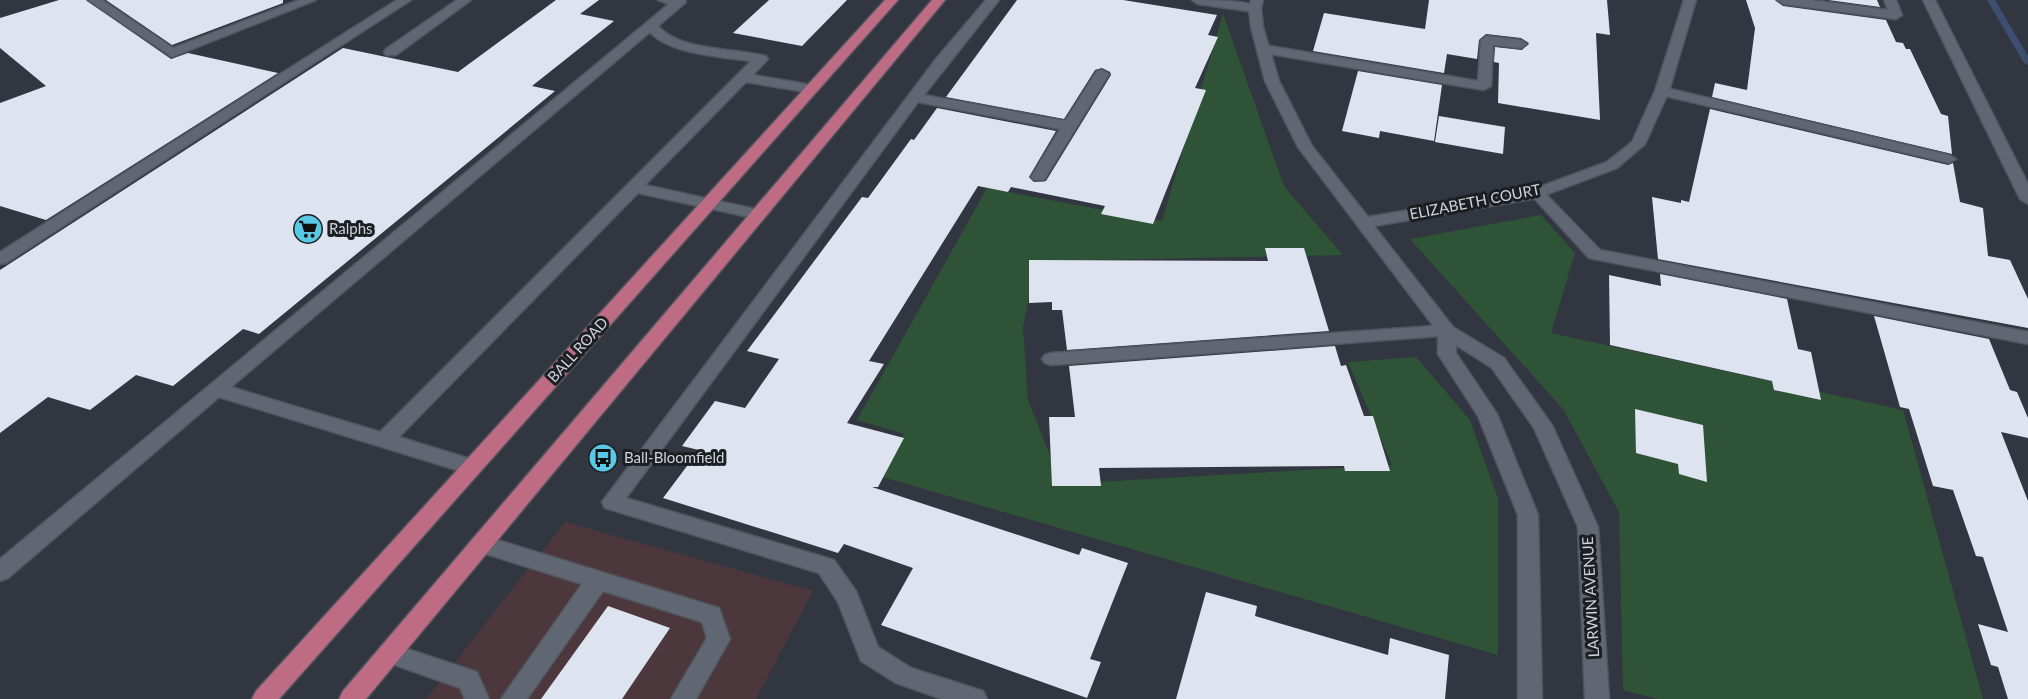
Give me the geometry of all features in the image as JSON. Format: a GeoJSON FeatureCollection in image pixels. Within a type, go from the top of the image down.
{"type":"FeatureCollection","features":[{"type":"Feature","properties":{"kind":"main road","name":"BALL ROAD"},"geometry":{"type":"LineString","coordinates":[[264,699],[892,0]]}},
{"type":"Feature","properties":{"kind":"main road"},"geometry":{"type":"LineString","coordinates":[[351,699],[939,0]]}},
{"type":"Feature","properties":{"kind":"street"},"geometry":{"type":"LineString","coordinates":[[94,0],[172,53],[310,0]]}},
{"type":"Feature","properties":{"kind":"street"},"geometry":{"type":"LineString","coordinates":[[0,259],[405,0]]}},
{"type":"Feature","properties":{"kind":"street"},"geometry":{"type":"LineString","coordinates":[[391,52],[465,0]]}},
{"type":"Feature","properties":{"kind":"street"},"geometry":{"type":"LineString","coordinates":[[0,572],[680,2],[664,0]]}},
{"type":"Feature","properties":{"kind":"street"},"geometry":{"type":"LineString","coordinates":[[975,699],[904,676],[869,654],[848,598],[826,566],[612,502],[915,97],[993,0]]}},
{"type":"Feature","properties":{"kind":"street"},"geometry":{"type":"LineString","coordinates":[[1198,0],[1256,4]]}},
{"type":"Feature","properties":{"kind":"street","name":"ELIZABETH COURT"},"geometry":{"type":"LineString","coordinates":[[1364,223],[1537,193],[1612,165],[1638,144],[1662,91],[1690,0]]}},
{"type":"Feature","properties":{"kind":"street"},"geometry":{"type":"LineString","coordinates":[[1783,0],[1896,15],[1890,0]]}},
{"type":"Feature","properties":{"kind":"street"},"geometry":{"type":"LineString","coordinates":[[1929,0],[2028,199]]}},
{"type":"Feature","properties":{"kind":"street","name":"LARWIN AVENUE"},"geometry":{"type":"LineString","coordinates":[[1256,4],[1272,81],[1305,147],[1447,331],[1498,363],[1542,424],[1587,527],[1596,699]]}},
{"type":"Feature","properties":{"kind":"street"},"geometry":{"type":"LineString","coordinates":[[384,440],[761,59],[688,47],[662,37],[651,25]]}},
{"type":"Feature","properties":{"kind":"street"},"geometry":{"type":"LineString","coordinates":[[1264,49],[1484,86],[1487,40],[1521,44]]}},
{"type":"Feature","properties":{"kind":"street"},"geometry":{"type":"LineString","coordinates":[[1039,177],[1102,74]]}},
{"type":"Feature","properties":{"kind":"street"},"geometry":{"type":"LineString","coordinates":[[743,77],[812,89]]}},
{"type":"Feature","properties":{"kind":"street"},"geometry":{"type":"LineString","coordinates":[[1662,91],[1949,159]]}},
{"type":"Feature","properties":{"kind":"street"},"geometry":{"type":"LineString","coordinates":[[915,97],[1069,126]]}},
{"type":"Feature","properties":{"kind":"street"},"geometry":{"type":"LineString","coordinates":[[633,187],[758,214]]}},
{"type":"Feature","properties":{"kind":"street"},"geometry":{"type":"LineString","coordinates":[[1537,193],[1595,254],[2028,338]]}},
{"type":"Feature","properties":{"kind":"street"},"geometry":{"type":"LineString","coordinates":[[1051,359],[1447,331]]}},
{"type":"Feature","properties":{"kind":"street","name":"LARWIN AVENUE"},"geometry":{"type":"LineString","coordinates":[[1447,331],[1447,354],[1487,414],[1528,515],[1530,699]]}},
{"type":"Feature","properties":{"kind":"street"},"geometry":{"type":"LineString","coordinates":[[216,389],[472,467]]}},
{"type":"Feature","properties":{"kind":"street"},"geometry":{"type":"LineString","coordinates":[[481,544],[711,615],[719,639],[683,699]]}},
{"type":"Feature","properties":{"kind":"street"},"geometry":{"type":"LineString","coordinates":[[513,699],[598,580]]}},
{"type":"Feature","properties":{"kind":"street"},"geometry":{"type":"LineString","coordinates":[[389,653],[469,680],[477,699]]}},
{"type":"Feature","properties":{"kind":"shaded area"},"geometry":{"type":"Polygon","coordinates":[[[565,522],[813,591],[756,699],[426,699],[565,522]]]}},
{"type":"Feature","properties":{"kind":"green space"},"geometry":{"type":"Polygon","coordinates":[[[1223,14],[1284,186],[1343,255],[1036,261],[1023,327],[1028,400],[1061,484],[1392,465],[1348,362],[1416,357],[1470,420],[1498,499],[1498,655],[879,476],[904,434],[857,420],[987,188],[1162,221],[1223,14]]]}},
{"type":"Feature","properties":{"kind":"green space"},"geometry":{"type":"Polygon","coordinates":[[[1541,215],[1575,253],[1551,333],[1903,410],[1983,699],[1657,699],[1623,690],[1619,512],[1563,409],[1410,239],[1541,215]]]}},
{"type":"Feature","properties":{"kind":"building"},"geometry":{"type":"Polygon","coordinates":[[[59,0],[86,0],[171,59],[188,53],[278,73],[46,220],[0,206],[0,103],[46,86],[0,48],[0,18],[59,0]]]}},
{"type":"Feature","properties":{"kind":"building"},"geometry":{"type":"Polygon","coordinates":[[[106,0],[283,0],[283,3],[172,45],[106,0]]]}},
{"type":"Feature","properties":{"kind":"building"},"geometry":{"type":"Polygon","coordinates":[[[556,0],[599,0],[580,14],[614,21],[532,86],[555,91],[259,334],[243,329],[173,386],[136,375],[90,410],[48,397],[0,433],[0,270],[343,48],[458,72],[556,0]]]}},
{"type":"Feature","properties":{"kind":"building"},"geometry":{"type":"Polygon","coordinates":[[[769,0],[847,0],[802,46],[733,33],[769,0]]]}},
{"type":"Feature","properties":{"kind":"building"},"geometry":{"type":"Polygon","coordinates":[[[1017,0],[1123,0],[1217,15],[1208,35],[1218,37],[1195,88],[1206,90],[1153,224],[1101,214],[1105,206],[1011,187],[1008,192],[978,186],[869,361],[884,364],[847,423],[904,438],[878,487],[872,487],[1079,555],[1082,548],[1128,563],[1090,659],[1101,662],[1087,698],[881,625],[913,568],[844,544],[838,553],[663,498],[699,450],[682,446],[715,401],[745,408],[779,359],[747,351],[862,197],[868,198],[937,108],[1056,131],[1029,177],[1034,182],[1046,181],[1111,75],[1110,72],[1102,68],[1095,70],[1064,119],[946,97],[1017,0]]]}},
{"type":"Feature","properties":{"kind":"building"},"geometry":{"type":"Polygon","coordinates":[[[1429,0],[1607,0],[1610,35],[1596,33],[1600,120],[1498,103],[1499,63],[1494,62],[1495,47],[1522,50],[1529,43],[1521,38],[1486,34],[1479,40],[1477,59],[1447,54],[1444,73],[1313,51],[1324,13],[1425,29],[1429,0]]]}},
{"type":"Feature","properties":{"kind":"building"},"geometry":{"type":"Polygon","coordinates":[[[1746,0],[1775,0],[1783,6],[1886,20],[1896,42],[1903,43],[1906,49],[1910,49],[1941,114],[1948,116],[1952,154],[1712,97],[1715,83],[1747,90],[1755,28],[1746,0]]]}},
{"type":"Feature","properties":{"kind":"building"},"geometry":{"type":"Polygon","coordinates":[[[1828,0],[1877,0],[1880,7],[1828,0]]]}},
{"type":"Feature","properties":{"kind":"building"},"geometry":{"type":"Polygon","coordinates":[[[1358,71],[1442,85],[1434,141],[1380,131],[1379,138],[1342,131],[1358,71]]]}},
{"type":"Feature","properties":{"kind":"building"},"geometry":{"type":"Polygon","coordinates":[[[1710,109],[1948,165],[1953,163],[1960,202],[1983,208],[1988,256],[2010,260],[2028,299],[2028,328],[1658,259],[1652,197],[1681,203],[1681,200],[1689,202],[1710,109]]]}},
{"type":"Feature","properties":{"kind":"building"},"geometry":{"type":"Polygon","coordinates":[[[1439,116],[1505,127],[1503,154],[1435,142],[1439,116]]]}},
{"type":"Feature","properties":{"kind":"building"},"geometry":{"type":"Polygon","coordinates":[[[1265,248],[1304,248],[1329,331],[1067,350],[1062,310],[1052,310],[1052,302],[1029,303],[1029,260],[1268,261],[1265,248]]]}},
{"type":"Feature","properties":{"kind":"building"},"geometry":{"type":"Polygon","coordinates":[[[1660,274],[1787,299],[1798,349],[1811,352],[1821,400],[1774,390],[1772,381],[1610,345],[1609,275],[1661,286],[1660,274]]]}},
{"type":"Feature","properties":{"kind":"building"},"geometry":{"type":"Polygon","coordinates":[[[1874,316],[1989,339],[2010,390],[2017,392],[2028,418],[2028,438],[2001,432],[2028,501],[2028,699],[2008,699],[1998,667],[1991,665],[1978,624],[2008,632],[1983,557],[1976,556],[1953,490],[1933,486],[1909,409],[1900,407],[1874,316]]]}},
{"type":"Feature","properties":{"kind":"building"},"geometry":{"type":"Polygon","coordinates":[[[1335,346],[1341,366],[1346,365],[1364,416],[1373,416],[1390,471],[1345,471],[1344,466],[1099,468],[1101,486],[1052,486],[1049,417],[1075,417],[1069,366],[1335,346]]]}},
{"type":"Feature","properties":{"kind":"building"},"geometry":{"type":"Polygon","coordinates":[[[1635,409],[1703,425],[1707,482],[1679,474],[1678,464],[1636,453],[1635,409]]]}},
{"type":"Feature","properties":{"kind":"building"},"geometry":{"type":"Polygon","coordinates":[[[1206,592],[1257,606],[1255,616],[1388,655],[1390,638],[1449,655],[1445,699],[1176,699],[1206,592]]]}},
{"type":"Feature","properties":{"kind":"building"},"geometry":{"type":"Polygon","coordinates":[[[608,606],[670,628],[622,699],[541,699],[608,606]]]}},
{"type":"Feature","properties":{"kind":"waterway"},"geometry":{"type":"LineString","coordinates":[[1991,0],[2028,63]]}},
{"type":"Feature","properties":{"kind":"place","name":"Ralphs"},"geometry":{"type":"Point","coordinates":[308,229]}},
{"type":"Feature","properties":{"kind":"place","name":"Ball-Bloomfield"},"geometry":{"type":"Point","coordinates":[603,458]}}]}
